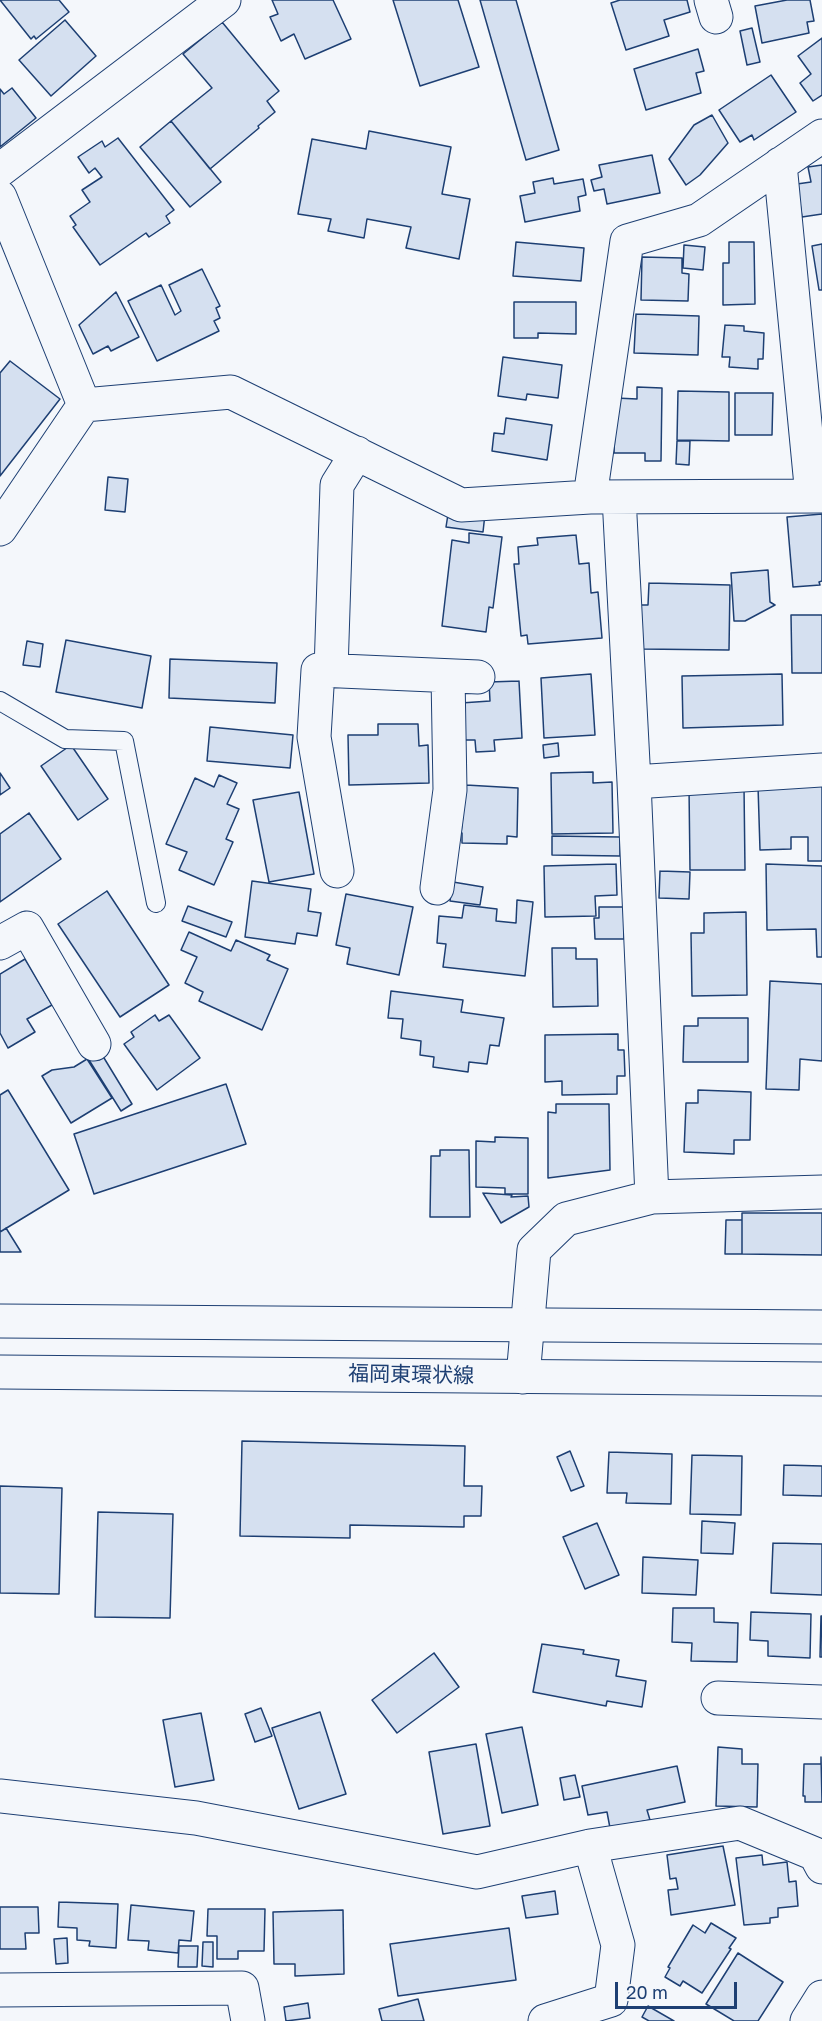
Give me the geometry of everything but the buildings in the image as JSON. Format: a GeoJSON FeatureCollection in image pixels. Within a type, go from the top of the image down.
{"type":"FeatureCollection","features":[{"type":"Feature","properties":{"kind":"street"},"geometry":{"type":"LineString","coordinates":[[0,170],[224,0]]}},
{"type":"Feature","properties":{"kind":"street"},"geometry":{"type":"LineString","coordinates":[[652,1197],[634,782],[604,497],[627,241],[699,220],[822,136]]}},
{"type":"Feature","properties":{"kind":"street"},"geometry":{"type":"LineString","coordinates":[[84,405],[231,392],[461,505],[604,497],[817,496],[780,164]]}},
{"type":"Feature","properties":{"kind":"street"},"geometry":{"type":"LineString","coordinates":[[0,197],[84,405]]}},
{"type":"Feature","properties":{"kind":"street"},"geometry":{"type":"LineString","coordinates":[[0,529],[84,405]]}},
{"type":"Feature","properties":{"kind":"street"},"geometry":{"type":"LineString","coordinates":[[331,671],[337,485],[357,453]]}},
{"type":"Feature","properties":{"kind":"street"},"geometry":{"type":"LineString","coordinates":[[337,871],[314,737],[318,670],[463,676],[437,888]]}},
{"type":"Feature","properties":{"kind":"street"},"geometry":{"type":"LineString","coordinates":[[634,782],[822,770]]}},
{"type":"Feature","properties":{"kind":"street"},"geometry":{"type":"LineString","coordinates":[[0,943],[27,928],[94,1044]]}},
{"type":"Feature","properties":{"kind":"street"},"geometry":{"type":"LineString","coordinates":[[523,1377],[534,1250],[566,1218],[652,1197],[822,1192]]}},
{"type":"Feature","properties":{"kind":"street"},"geometry":{"type":"LineString","coordinates":[[0,1321],[822,1327]]}},
{"type":"Feature","properties":{"kind":"street","name":"福岡東環状線"},"geometry":{"type":"LineString","coordinates":[[0,1371],[822,1379]]}},
{"type":"Feature","properties":{"kind":"street"},"geometry":{"type":"LineString","coordinates":[[718,1698],[822,1702]]}},
{"type":"Feature","properties":{"kind":"street"},"geometry":{"type":"LineString","coordinates":[[0,1796],[196,1818],[477,1872],[590,1846],[740,1823],[815,1854],[822,1867]]}},
{"type":"Feature","properties":{"kind":"street"},"geometry":{"type":"LineString","coordinates":[[545,2021],[610,2011],[618,1945],[590,1846]]}},
{"type":"Feature","properties":{"kind":"street"},"geometry":{"type":"LineString","coordinates":[[0,1990],[242,1988],[248,2021]]}},
{"type":"Feature","properties":{"kind":"street"},"geometry":{"type":"LineString","coordinates":[[807,2021],[822,1997]]}},
{"type":"Feature","properties":{"kind":"lane"},"geometry":{"type":"LineString","coordinates":[[0,701],[65,739],[124,741],[156,903]]}}]}
